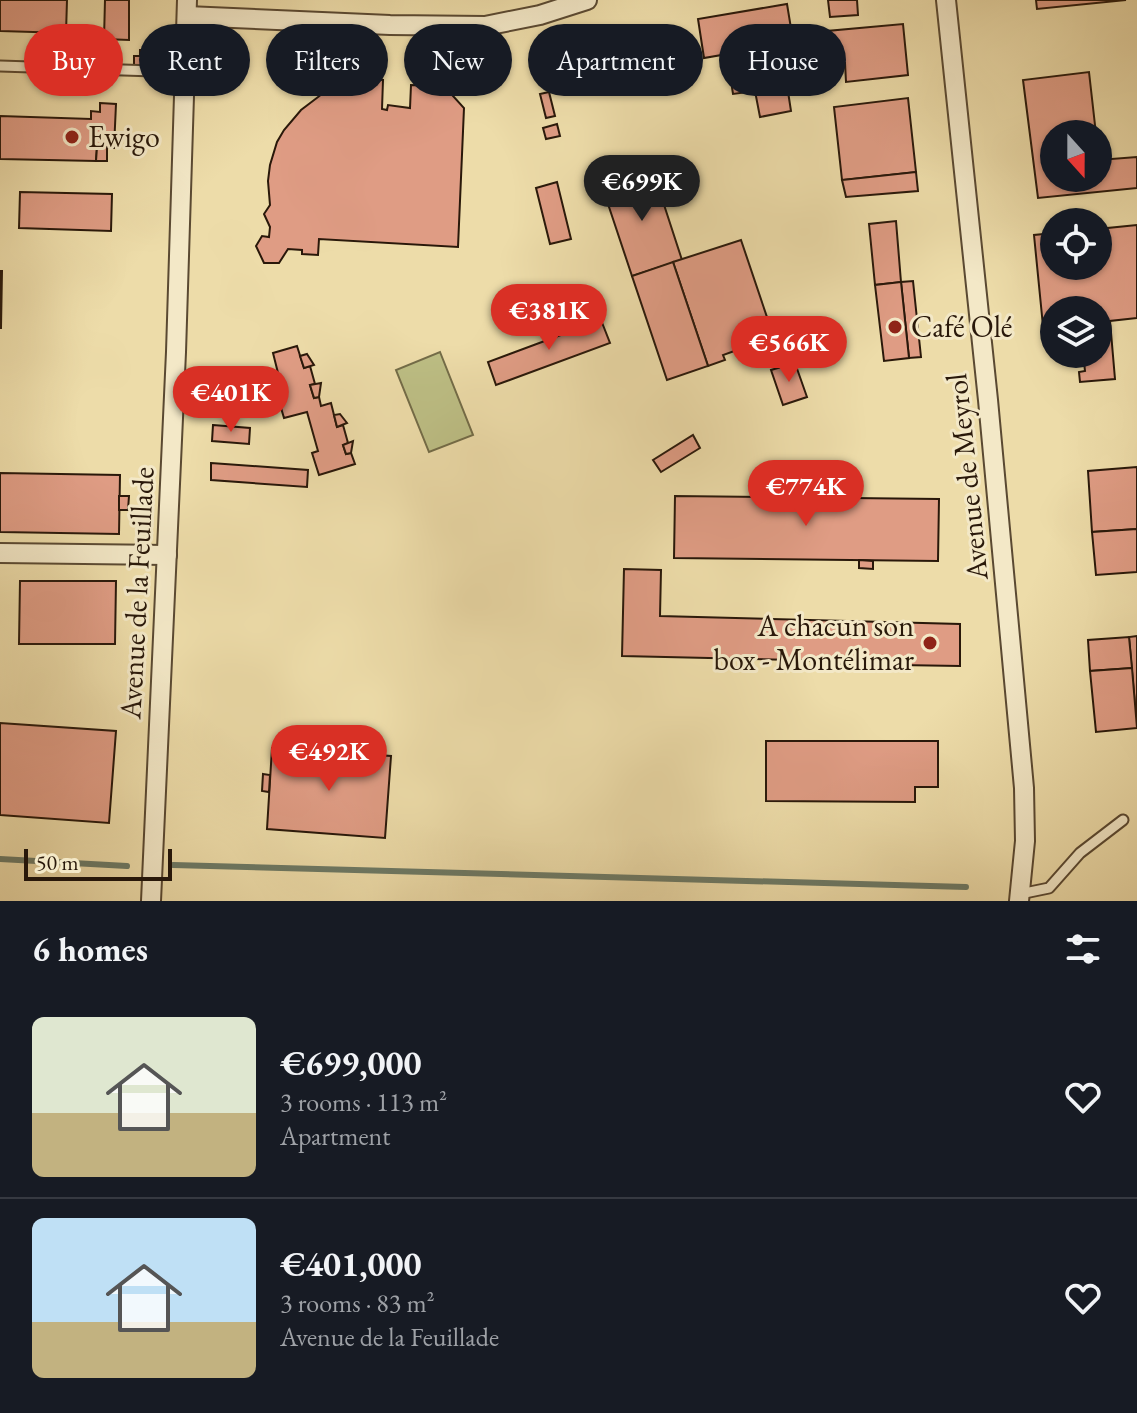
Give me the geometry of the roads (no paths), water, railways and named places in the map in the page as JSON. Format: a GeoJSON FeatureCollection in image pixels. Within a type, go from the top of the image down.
{"type":"FeatureCollection","features":[{"type":"Feature","properties":{"kind":"street"},"geometry":{"type":"LineString","coordinates":[[187,8],[390,25],[485,26],[540,15],[587,0]]}},
{"type":"Feature","properties":{"kind":"street","name":"Avenue de Meyrol"},"geometry":{"type":"LineString","coordinates":[[946,0],[1024,788],[1025,841],[1019,898]]}},
{"type":"Feature","properties":{"kind":"street","name":"Avenue de la Feuillade"},"geometry":{"type":"LineString","coordinates":[[151,901],[184,96]]}},
{"type":"Feature","properties":{"kind":"street"},"geometry":{"type":"LineString","coordinates":[[0,553],[167,555]]}},
{"type":"Feature","properties":{"kind":"lane"},"geometry":{"type":"LineString","coordinates":[[0,66],[139,71]]}},
{"type":"Feature","properties":{"kind":"lane"},"geometry":{"type":"LineString","coordinates":[[1019,898],[1049,888],[1080,853],[1123,820]]}},
{"type":"Feature","properties":{"kind":"waterway"},"geometry":{"type":"LineString","coordinates":[[0,859],[127,866]]}},
{"type":"Feature","properties":{"kind":"waterway"},"geometry":{"type":"LineString","coordinates":[[173,865],[966,887]]}},
{"type":"Feature","properties":{"kind":"place","name":"Ewigo"},"geometry":{"type":"Point","coordinates":[72,137]}},
{"type":"Feature","properties":{"kind":"place","name":"Café Olé"},"geometry":{"type":"Point","coordinates":[895,327]}},
{"type":"Feature","properties":{"kind":"place","name":"A chacun son box - Montélimar"},"geometry":{"type":"Point","coordinates":[930,643]}}]}
